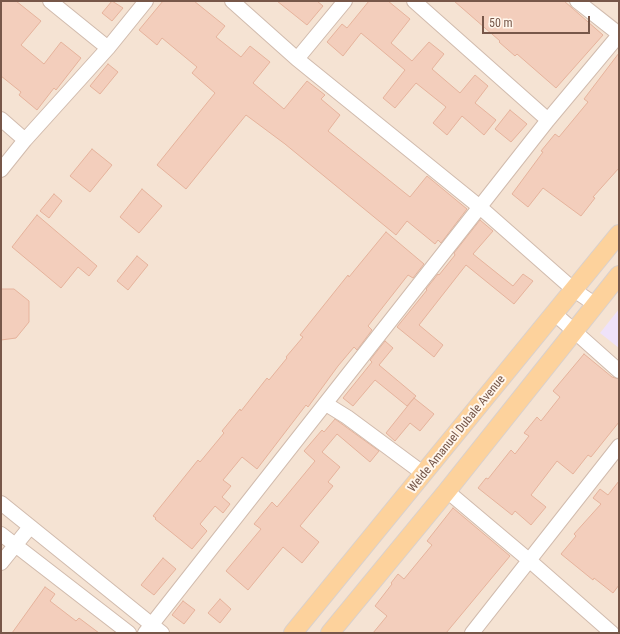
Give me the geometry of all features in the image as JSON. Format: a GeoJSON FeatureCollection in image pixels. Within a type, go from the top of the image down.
{"type":"FeatureCollection","features":[{"type":"Feature","properties":{"kind":"main road","name":"Welde Amanuel Dubale Avenue"},"geometry":{"type":"LineString","coordinates":[[293,633],[619,234]]}},
{"type":"Feature","properties":{"kind":"main road"},"geometry":{"type":"LineString","coordinates":[[330,633],[447,492],[619,276]]}},
{"type":"Feature","properties":{"kind":"street"},"geometry":{"type":"LineString","coordinates":[[50,1],[108,48]]}},
{"type":"Feature","properties":{"kind":"street"},"geometry":{"type":"LineString","coordinates":[[1,170],[25,140],[108,48],[146,1]]}},
{"type":"Feature","properties":{"kind":"street"},"geometry":{"type":"LineString","coordinates":[[232,1],[297,59],[481,208],[574,290],[596,305]]}},
{"type":"Feature","properties":{"kind":"street"},"geometry":{"type":"LineString","coordinates":[[297,59],[345,1]]}},
{"type":"Feature","properties":{"kind":"street"},"geometry":{"type":"LineString","coordinates":[[414,1],[548,120]]}},
{"type":"Feature","properties":{"kind":"street"},"geometry":{"type":"LineString","coordinates":[[1,504],[132,609],[153,630],[326,404],[481,208],[548,120],[619,35],[577,1]]}},
{"type":"Feature","properties":{"kind":"street"},"geometry":{"type":"LineString","coordinates":[[1,119],[25,140]]}},
{"type":"Feature","properties":{"kind":"street"},"geometry":{"type":"LineString","coordinates":[[555,314],[619,371]]}},
{"type":"Feature","properties":{"kind":"street"},"geometry":{"type":"LineString","coordinates":[[326,404],[347,417],[424,474]]}},
{"type":"Feature","properties":{"kind":"street"},"geometry":{"type":"LineString","coordinates":[[472,633],[619,446]]}},
{"type":"Feature","properties":{"kind":"street"},"geometry":{"type":"LineString","coordinates":[[447,492],[530,561],[612,633],[619,626]]}},
{"type":"Feature","properties":{"kind":"street"},"geometry":{"type":"LineString","coordinates":[[1,563],[30,527]]}},
{"type":"Feature","properties":{"kind":"street"},"geometry":{"type":"LineString","coordinates":[[1,534],[120,630],[132,609]]}},
{"type":"Feature","properties":{"kind":"shaded area"},"geometry":{"type":"Polygon","coordinates":[[[1,1],[619,1],[619,633],[1,633],[1,1]]]}},
{"type":"Feature","properties":{"kind":"shaded area"},"geometry":{"type":"Polygon","coordinates":[[[619,309],[619,348],[600,333],[619,309]]]}},
{"type":"Feature","properties":{"kind":"building"},"geometry":{"type":"Polygon","coordinates":[[[1,1],[16,1],[41,21],[21,45],[44,64],[61,42],[81,58],[56,90],[54,88],[37,110],[19,95],[21,92],[1,76],[1,1]]]}},
{"type":"Feature","properties":{"kind":"building"},"geometry":{"type":"Polygon","coordinates":[[[112,1],[123,8],[112,21],[102,13],[112,1]]]}},
{"type":"Feature","properties":{"kind":"building"},"geometry":{"type":"Polygon","coordinates":[[[163,1],[194,1],[225,26],[216,37],[241,57],[250,46],[270,62],[253,83],[284,109],[307,81],[325,95],[321,99],[340,115],[328,131],[410,197],[427,176],[467,209],[441,243],[438,240],[435,244],[407,221],[396,235],[285,144],[246,115],[186,189],[157,165],[215,93],[192,73],[197,67],[162,38],[157,45],[139,30],[163,1]]]}},
{"type":"Feature","properties":{"kind":"building"},"geometry":{"type":"Polygon","coordinates":[[[277,1],[317,1],[323,6],[307,25],[277,1]]]}},
{"type":"Feature","properties":{"kind":"building"},"geometry":{"type":"Polygon","coordinates":[[[369,1],[388,1],[410,19],[391,43],[412,61],[429,42],[444,54],[432,69],[460,93],[475,75],[488,86],[475,103],[496,120],[484,135],[462,116],[447,135],[433,123],[446,107],[416,83],[395,108],[383,98],[405,70],[361,33],[343,56],[327,42],[342,24],[347,28],[369,1]]]}},
{"type":"Feature","properties":{"kind":"building"},"geometry":{"type":"Polygon","coordinates":[[[454,1],[564,1],[603,35],[556,88],[517,54],[515,56],[454,1]]]}},
{"type":"Feature","properties":{"kind":"building"},"geometry":{"type":"Polygon","coordinates":[[[619,53],[619,168],[593,197],[595,198],[581,216],[543,188],[528,207],[512,194],[543,152],[541,151],[555,134],[559,137],[588,102],[584,99],[619,53]]]}},
{"type":"Feature","properties":{"kind":"building"},"geometry":{"type":"Polygon","coordinates":[[[108,64],[118,72],[100,94],[90,86],[108,64]]]}},
{"type":"Feature","properties":{"kind":"building"},"geometry":{"type":"Polygon","coordinates":[[[510,110],[527,124],[511,142],[495,129],[510,110]]]}},
{"type":"Feature","properties":{"kind":"building"},"geometry":{"type":"Polygon","coordinates":[[[92,149],[112,165],[90,192],[70,176],[92,149]]]}},
{"type":"Feature","properties":{"kind":"building"},"geometry":{"type":"Polygon","coordinates":[[[142,189],[162,206],[139,233],[120,217],[142,189]]]}},
{"type":"Feature","properties":{"kind":"building"},"geometry":{"type":"Polygon","coordinates":[[[54,194],[62,201],[49,218],[40,211],[54,194]]]}},
{"type":"Feature","properties":{"kind":"building"},"geometry":{"type":"Polygon","coordinates":[[[37,215],[97,266],[89,276],[78,267],[61,288],[12,247],[37,215]]]}},
{"type":"Feature","properties":{"kind":"building"},"geometry":{"type":"Polygon","coordinates":[[[480,220],[493,231],[473,254],[513,286],[523,274],[533,281],[514,304],[466,265],[419,325],[443,345],[434,357],[397,327],[438,274],[439,275],[455,255],[454,253],[480,220]]]}},
{"type":"Feature","properties":{"kind":"building"},"geometry":{"type":"Polygon","coordinates":[[[386,232],[424,264],[413,278],[408,275],[368,326],[372,330],[357,350],[354,347],[338,366],[308,407],[306,405],[257,469],[242,457],[223,480],[231,486],[222,497],[230,504],[223,513],[215,506],[200,524],[207,531],[192,549],[153,516],[198,460],[200,462],[224,433],[222,431],[240,409],[241,411],[267,378],[269,380],[303,337],[300,335],[348,275],[349,277],[386,232]]]}},
{"type":"Feature","properties":{"kind":"building"},"geometry":{"type":"Polygon","coordinates":[[[137,256],[148,265],[128,290],[117,281],[137,256]]]}},
{"type":"Feature","properties":{"kind":"building"},"geometry":{"type":"Polygon","coordinates":[[[1,289],[14,289],[29,301],[29,322],[16,338],[1,340],[1,289]]]}},
{"type":"Feature","properties":{"kind":"building"},"geometry":{"type":"Polygon","coordinates":[[[385,341],[393,348],[379,365],[416,396],[407,406],[375,380],[353,406],[343,398],[372,362],[370,360],[385,341]]]}},
{"type":"Feature","properties":{"kind":"building"},"geometry":{"type":"Polygon","coordinates":[[[584,354],[612,377],[619,379],[619,422],[591,457],[588,455],[573,474],[557,461],[531,495],[546,507],[531,525],[515,511],[512,515],[478,488],[486,478],[488,479],[511,450],[515,454],[529,436],[524,433],[537,417],[541,421],[560,397],[553,391],[584,354]]]}},
{"type":"Feature","properties":{"kind":"building"},"geometry":{"type":"Polygon","coordinates":[[[414,398],[434,414],[420,431],[410,423],[395,441],[386,433],[414,398]]]}},
{"type":"Feature","properties":{"kind":"building"},"geometry":{"type":"Polygon","coordinates":[[[335,419],[379,451],[370,462],[337,434],[322,452],[340,467],[328,482],[333,486],[300,526],[319,542],[302,563],[283,547],[248,590],[226,571],[261,529],[254,524],[272,502],[277,507],[315,461],[304,451],[322,430],[324,432],[335,419]]]}},
{"type":"Feature","properties":{"kind":"building"},"geometry":{"type":"Polygon","coordinates":[[[619,481],[619,585],[613,593],[594,578],[593,580],[561,554],[576,536],[574,534],[601,504],[593,498],[600,489],[608,495],[619,481]]]}},
{"type":"Feature","properties":{"kind":"building"},"geometry":{"type":"Polygon","coordinates":[[[453,508],[510,556],[446,633],[373,633],[387,616],[375,606],[398,574],[404,579],[432,545],[427,541],[453,508]]]}},
{"type":"Feature","properties":{"kind":"building"},"geometry":{"type":"Polygon","coordinates":[[[163,558],[176,569],[154,595],[141,585],[163,558]]]}},
{"type":"Feature","properties":{"kind":"building"},"geometry":{"type":"Polygon","coordinates":[[[45,587],[55,594],[50,601],[76,621],[79,618],[99,633],[12,633],[45,587]]]}},
{"type":"Feature","properties":{"kind":"building"},"geometry":{"type":"Polygon","coordinates":[[[220,599],[231,609],[220,623],[208,613],[220,599]]]}},
{"type":"Feature","properties":{"kind":"building"},"geometry":{"type":"Polygon","coordinates":[[[183,601],[195,610],[184,624],[172,615],[183,601]]]}}]}
